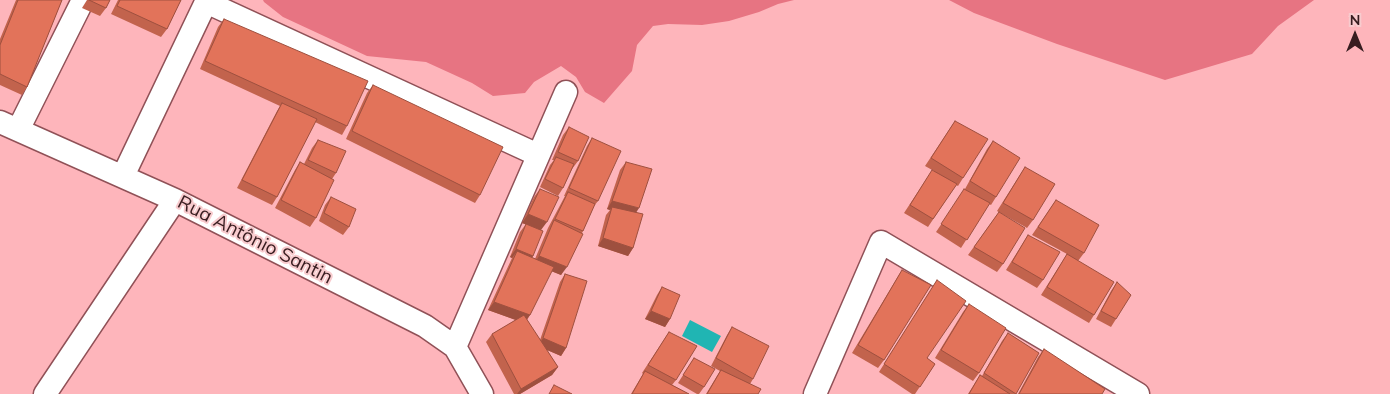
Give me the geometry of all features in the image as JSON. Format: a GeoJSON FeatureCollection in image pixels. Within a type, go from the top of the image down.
{"type":"FeatureCollection","features":[{"type":"Feature","properties":{"kind":"street"},"geometry":{"type":"LineString","coordinates":[[9,126],[83,0]]}},
{"type":"Feature","properties":{"kind":"street"},"geometry":{"type":"LineString","coordinates":[[124,176],[207,1],[538,155]]}},
{"type":"Feature","properties":{"kind":"street"},"geometry":{"type":"LineString","coordinates":[[456,347],[566,92]]}},
{"type":"Feature","properties":{"kind":"street","name":"Rua Antônio Santin"},"geometry":{"type":"LineString","coordinates":[[9,126],[175,200],[425,326],[456,347],[482,394]]}},
{"type":"Feature","properties":{"kind":"street"},"geometry":{"type":"LineString","coordinates":[[44,394],[175,200]]}},
{"type":"Feature","properties":{"kind":"street"},"geometry":{"type":"LineString","coordinates":[[815,394],[881,242],[1138,394]]}},
{"type":"Feature","properties":{"kind":"shaded area"},"geometry":{"type":"Polygon","coordinates":[[[263,0],[794,0],[729,21],[702,25],[668,24],[653,26],[637,45],[632,71],[604,103],[585,92],[576,77],[561,66],[534,82],[525,93],[493,96],[472,83],[426,62],[367,56],[283,17],[263,0]]]}},
{"type":"Feature","properties":{"kind":"shaded area"},"geometry":{"type":"Polygon","coordinates":[[[949,0],[1314,0],[1278,26],[1252,54],[1165,80],[1057,44],[974,13],[949,0]]]}},
{"type":"Feature","properties":{"kind":"water"},"geometry":{"type":"Polygon","coordinates":[[[690,320],[721,336],[712,352],[682,336],[690,320]]]}},
{"type":"Feature","properties":{"kind":"building"},"geometry":{"type":"Polygon","coordinates":[[[18,0],[62,0],[27,87],[0,74],[0,45],[18,0]]]}},
{"type":"Feature","properties":{"kind":"building"},"geometry":{"type":"Polygon","coordinates":[[[89,0],[110,0],[106,8],[89,0]]]}},
{"type":"Feature","properties":{"kind":"building"},"geometry":{"type":"Polygon","coordinates":[[[120,0],[181,0],[167,29],[117,6],[120,0]]]}},
{"type":"Feature","properties":{"kind":"building"},"geometry":{"type":"Polygon","coordinates":[[[224,19],[368,81],[347,126],[205,61],[224,19]]]}},
{"type":"Feature","properties":{"kind":"building"},"geometry":{"type":"Polygon","coordinates":[[[373,85],[503,147],[480,195],[352,131],[373,85]]]}},
{"type":"Feature","properties":{"kind":"building"},"geometry":{"type":"Polygon","coordinates":[[[282,103],[317,119],[277,197],[242,180],[282,103]]]}},
{"type":"Feature","properties":{"kind":"building"},"geometry":{"type":"Polygon","coordinates":[[[955,121],[988,139],[963,178],[931,158],[955,121]]]}},
{"type":"Feature","properties":{"kind":"building"},"geometry":{"type":"Polygon","coordinates":[[[569,127],[589,137],[578,161],[558,152],[569,127]]]}},
{"type":"Feature","properties":{"kind":"building"},"geometry":{"type":"Polygon","coordinates":[[[592,138],[621,151],[598,201],[569,188],[592,138]]]}},
{"type":"Feature","properties":{"kind":"building"},"geometry":{"type":"Polygon","coordinates":[[[318,140],[346,151],[336,173],[308,160],[318,140]]]}},
{"type":"Feature","properties":{"kind":"building"},"geometry":{"type":"Polygon","coordinates":[[[993,141],[1020,158],[996,197],[970,181],[993,141]]]}},
{"type":"Feature","properties":{"kind":"building"},"geometry":{"type":"Polygon","coordinates":[[[556,157],[574,164],[563,188],[545,179],[556,157]]]}},
{"type":"Feature","properties":{"kind":"building"},"geometry":{"type":"Polygon","coordinates":[[[300,162],[334,180],[316,218],[281,200],[300,162]]]}},
{"type":"Feature","properties":{"kind":"building"},"geometry":{"type":"Polygon","coordinates":[[[626,162],[652,169],[639,208],[612,201],[626,162]]]}},
{"type":"Feature","properties":{"kind":"building"},"geometry":{"type":"Polygon","coordinates":[[[1025,167],[1055,184],[1033,220],[1003,203],[1025,167]]]}},
{"type":"Feature","properties":{"kind":"building"},"geometry":{"type":"Polygon","coordinates":[[[932,170],[957,184],[933,219],[910,205],[932,170]]]}},
{"type":"Feature","properties":{"kind":"building"},"geometry":{"type":"Polygon","coordinates":[[[540,189],[559,197],[547,222],[528,214],[540,189]]]}},
{"type":"Feature","properties":{"kind":"building"},"geometry":{"type":"Polygon","coordinates":[[[964,189],[990,203],[967,240],[941,224],[964,189]]]}},
{"type":"Feature","properties":{"kind":"building"},"geometry":{"type":"Polygon","coordinates":[[[568,192],[595,204],[583,231],[555,219],[568,192]]]}},
{"type":"Feature","properties":{"kind":"building"},"geometry":{"type":"Polygon","coordinates":[[[331,197],[356,209],[349,227],[324,213],[331,197]]]}},
{"type":"Feature","properties":{"kind":"building"},"geometry":{"type":"Polygon","coordinates":[[[1056,200],[1099,225],[1084,253],[1038,227],[1056,200]]]}},
{"type":"Feature","properties":{"kind":"building"},"geometry":{"type":"Polygon","coordinates":[[[612,207],[643,214],[633,248],[603,238],[612,207]]]}},
{"type":"Feature","properties":{"kind":"building"},"geometry":{"type":"Polygon","coordinates":[[[999,212],[1025,228],[1003,264],[974,247],[999,212]]]}},
{"type":"Feature","properties":{"kind":"building"},"geometry":{"type":"Polygon","coordinates":[[[554,220],[583,234],[567,267],[539,256],[554,220]]]}},
{"type":"Feature","properties":{"kind":"building"},"geometry":{"type":"Polygon","coordinates":[[[526,224],[543,231],[533,256],[516,249],[526,224]]]}},
{"type":"Feature","properties":{"kind":"building"},"geometry":{"type":"Polygon","coordinates":[[[1028,235],[1060,252],[1043,280],[1012,262],[1028,235]]]}},
{"type":"Feature","properties":{"kind":"building"},"geometry":{"type":"Polygon","coordinates":[[[517,251],[554,267],[530,315],[494,302],[517,251]]]}},
{"type":"Feature","properties":{"kind":"building"},"geometry":{"type":"Polygon","coordinates":[[[1067,254],[1114,282],[1094,315],[1047,287],[1067,254]]]}},
{"type":"Feature","properties":{"kind":"building"},"geometry":{"type":"Polygon","coordinates":[[[902,270],[931,285],[884,360],[858,345],[902,270]]]}},
{"type":"Feature","properties":{"kind":"building"},"geometry":{"type":"Polygon","coordinates":[[[565,274],[587,281],[566,348],[543,338],[565,274]]]}},
{"type":"Feature","properties":{"kind":"building"},"geometry":{"type":"Polygon","coordinates":[[[937,280],[966,301],[927,358],[935,364],[920,387],[884,364],[937,280]]]}},
{"type":"Feature","properties":{"kind":"building"},"geometry":{"type":"Polygon","coordinates":[[[1117,282],[1131,295],[1116,319],[1101,311],[1117,282]]]}},
{"type":"Feature","properties":{"kind":"building"},"geometry":{"type":"Polygon","coordinates":[[[662,287],[680,295],[670,319],[651,311],[662,287]]]}},
{"type":"Feature","properties":{"kind":"building"},"geometry":{"type":"Polygon","coordinates":[[[969,304],[1006,328],[979,373],[941,350],[969,304]]]}},
{"type":"Feature","properties":{"kind":"building"},"geometry":{"type":"Polygon","coordinates":[[[524,315],[558,367],[521,389],[492,334],[524,315]]]}},
{"type":"Feature","properties":{"kind":"building"},"geometry":{"type":"Polygon","coordinates":[[[732,327],[769,346],[753,379],[716,358],[732,327]]]}},
{"type":"Feature","properties":{"kind":"building"},"geometry":{"type":"Polygon","coordinates":[[[669,332],[697,346],[676,380],[648,365],[669,332]]]}},
{"type":"Feature","properties":{"kind":"building"},"geometry":{"type":"Polygon","coordinates":[[[1008,333],[1039,353],[1016,394],[984,373],[1008,333]]]}},
{"type":"Feature","properties":{"kind":"building"},"geometry":{"type":"Polygon","coordinates":[[[1044,349],[1105,389],[1102,394],[1019,394],[1044,349]]]}},
{"type":"Feature","properties":{"kind":"building"},"geometry":{"type":"Polygon","coordinates":[[[694,358],[715,369],[704,387],[683,375],[694,358]]]}},
{"type":"Feature","properties":{"kind":"building"},"geometry":{"type":"Polygon","coordinates":[[[721,370],[761,389],[758,394],[707,394],[721,370]]]}},
{"type":"Feature","properties":{"kind":"building"},"geometry":{"type":"Polygon","coordinates":[[[645,371],[689,394],[632,394],[645,371]]]}},
{"type":"Feature","properties":{"kind":"building"},"geometry":{"type":"Polygon","coordinates":[[[980,375],[1010,394],[969,394],[980,375]]]}},
{"type":"Feature","properties":{"kind":"building"},"geometry":{"type":"Polygon","coordinates":[[[554,385],[572,394],[549,394],[554,385]]]}}]}
